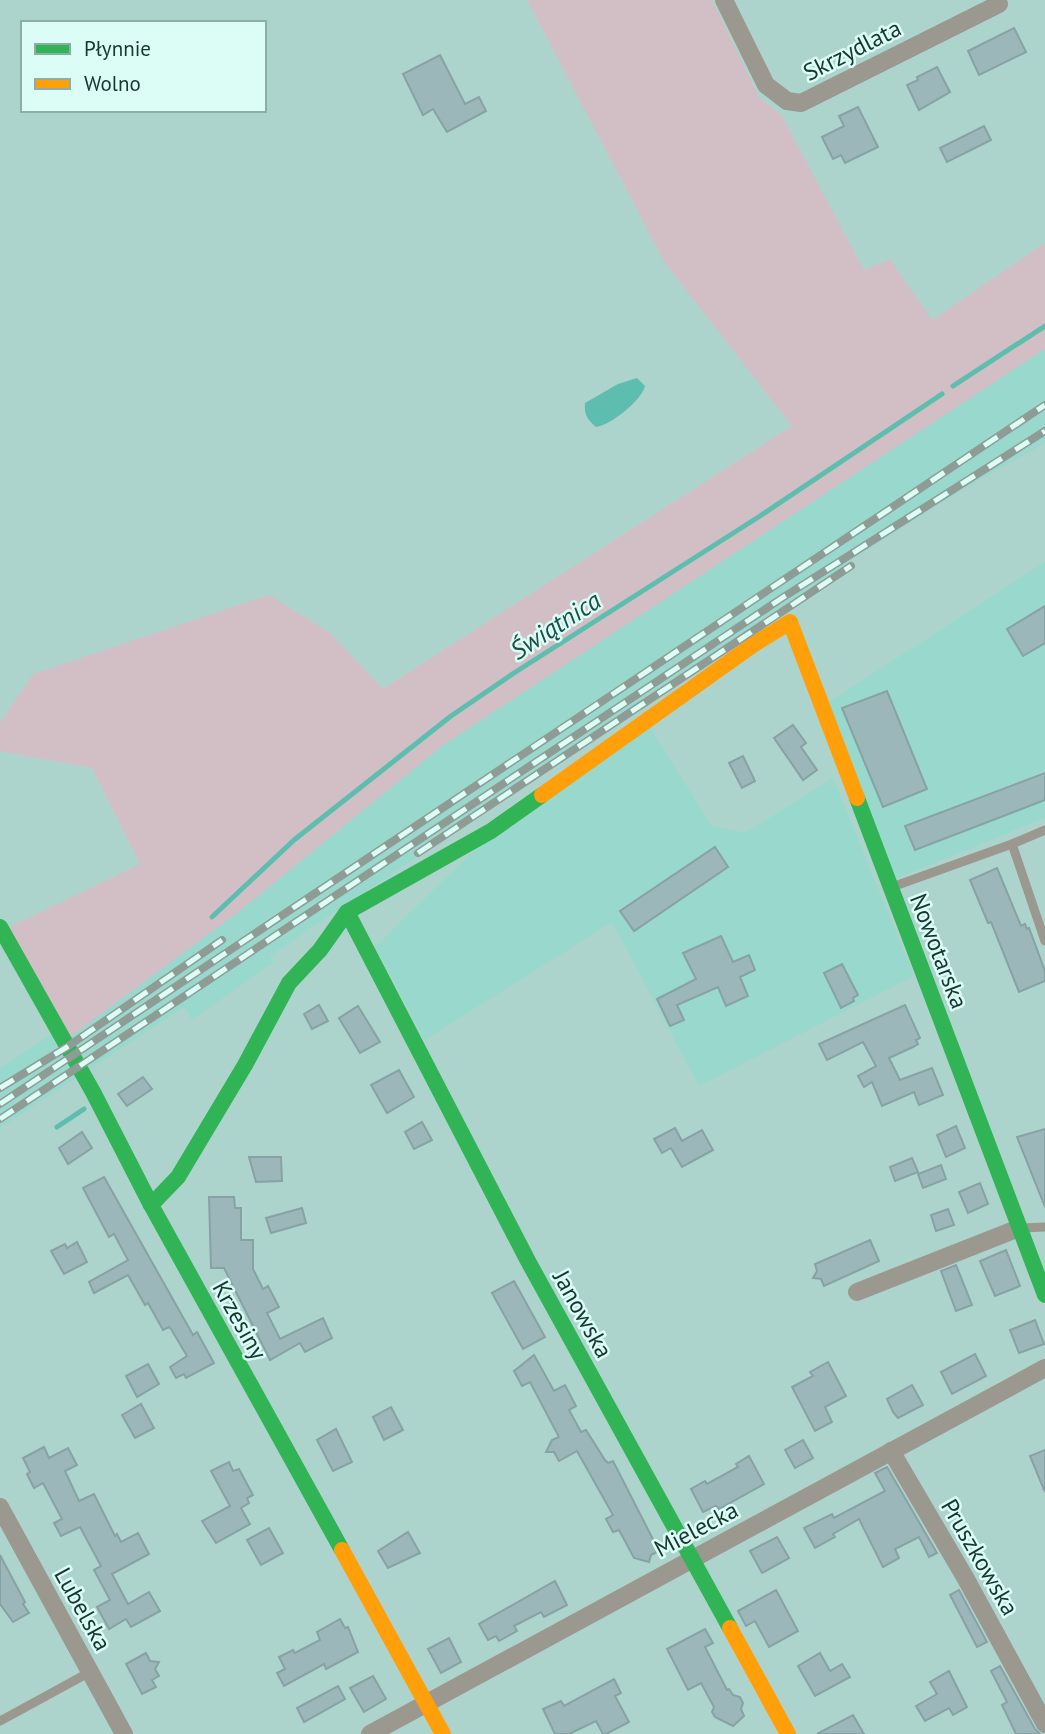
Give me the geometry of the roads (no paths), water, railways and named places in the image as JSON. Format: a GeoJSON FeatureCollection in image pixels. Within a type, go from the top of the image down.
{"type":"FeatureCollection","features":[{"type":"Feature","properties":{"kind":"street","name":"Skrzydlata"},"geometry":{"type":"LineString","coordinates":[[724,0],[766,85],[787,101],[801,103],[999,4]]}},
{"type":"Feature","properties":{"kind":"street","name":"Nowotarska"},"geometry":{"type":"LineString","coordinates":[[346,912],[491,831],[753,645],[790,622],[1045,1295]]}},
{"type":"Feature","properties":{"kind":"street"},"geometry":{"type":"LineString","coordinates":[[151,1205],[178,1177],[245,1065],[289,983],[320,950],[346,912]]}},
{"type":"Feature","properties":{"kind":"street","name":"Janowska"},"geometry":{"type":"LineString","coordinates":[[346,912],[521,1248],[788,1734]]}},
{"type":"Feature","properties":{"kind":"street","name":"Krzesiny"},"geometry":{"type":"LineString","coordinates":[[0,927],[93,1092],[151,1205],[443,1734]]}},
{"type":"Feature","properties":{"kind":"street"},"geometry":{"type":"LineString","coordinates":[[857,1292],[1019,1228]]}},
{"type":"Feature","properties":{"kind":"street","name":"Mielecka"},"geometry":{"type":"LineString","coordinates":[[370,1734],[1045,1368]]}},
{"type":"Feature","properties":{"kind":"street","name":"Pruszkowska"},"geometry":{"type":"LineString","coordinates":[[891,1451],[966,1579],[1045,1724]]}},
{"type":"Feature","properties":{"kind":"street","name":"Lubelska"},"geometry":{"type":"LineString","coordinates":[[0,1507],[124,1734]]}},
{"type":"Feature","properties":{"kind":"lane"},"geometry":{"type":"LineString","coordinates":[[891,888],[1045,830]]}},
{"type":"Feature","properties":{"kind":"lane"},"geometry":{"type":"LineString","coordinates":[[1013,844],[1045,942]]}},
{"type":"Feature","properties":{"kind":"lane"},"geometry":{"type":"LineString","coordinates":[[1019,1228],[1045,1227]]}},
{"type":"Feature","properties":{"kind":"lane"},"geometry":{"type":"LineString","coordinates":[[0,1721],[90,1672]]}},
{"type":"Feature","properties":{"kind":"waterway","name":"Świątnica"},"geometry":{"type":"LineString","coordinates":[[953,386],[1045,326]]}},
{"type":"Feature","properties":{"kind":"waterway","name":"Świątnica"},"geometry":{"type":"LineString","coordinates":[[212,917],[294,840],[451,716],[760,516],[942,394]]}},
{"type":"Feature","properties":{"kind":"waterway","name":"Świątnica"},"geometry":{"type":"LineString","coordinates":[[57,1127],[84,1109]]}},
{"type":"Feature","properties":{"kind":"railway"},"geometry":{"type":"LineString","coordinates":[[0,1104],[1045,405]]}},
{"type":"Feature","properties":{"kind":"railway"},"geometry":{"type":"LineString","coordinates":[[0,1119],[782,598],[1045,431]]}},
{"type":"Feature","properties":{"kind":"railway"},"geometry":{"type":"LineString","coordinates":[[418,853],[851,566]]}},
{"type":"Feature","properties":{"kind":"railway"},"geometry":{"type":"LineString","coordinates":[[0,1088],[67,1047],[222,940]]}}]}
